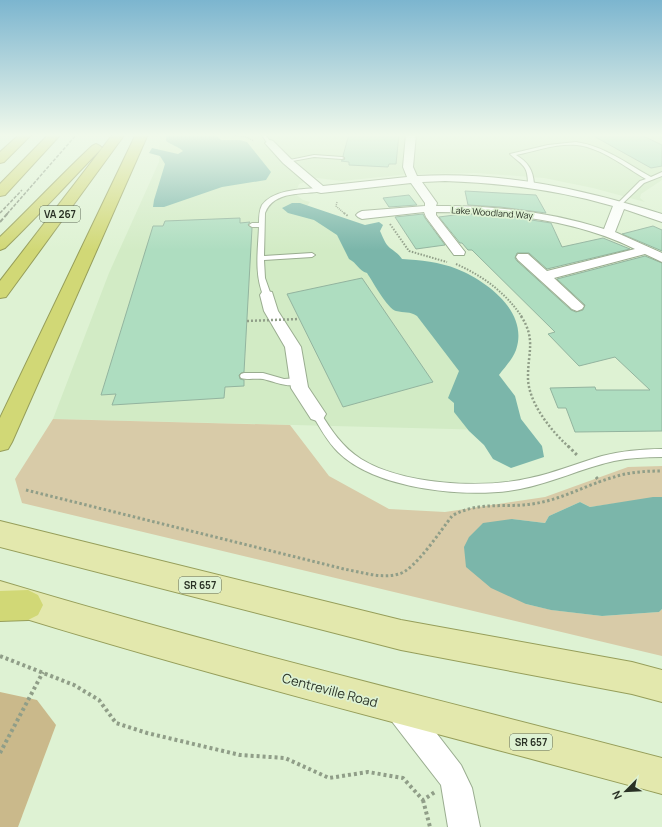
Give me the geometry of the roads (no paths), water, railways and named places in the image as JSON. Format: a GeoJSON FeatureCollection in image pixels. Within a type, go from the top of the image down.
{"type":"FeatureCollection","features":[{"type":"Feature","properties":{"kind":"highway"},"geometry":{"type":"LineString","coordinates":[[0,192],[18,173]]}},
{"type":"Feature","properties":{"kind":"highway"},"geometry":{"type":"LineString","coordinates":[[0,241],[58,173]]}},
{"type":"Feature","properties":{"kind":"highway"},"geometry":{"type":"LineString","coordinates":[[0,245],[71,173]]}},
{"type":"Feature","properties":{"kind":"highway","name":"VA 267"},"geometry":{"type":"LineString","coordinates":[[0,294],[90,173]]}},
{"type":"Feature","properties":{"kind":"highway"},"geometry":{"type":"LineString","coordinates":[[0,442],[124,173]]}},
{"type":"Feature","properties":{"kind":"main road","name":"SR 657"},"geometry":{"type":"LineString","coordinates":[[0,534],[401,635],[632,678],[662,686]]}},
{"type":"Feature","properties":{"kind":"main road","name":"Centreville Road"},"geometry":{"type":"LineString","coordinates":[[0,596],[14,605],[68,618],[399,708],[662,776]]}},
{"type":"Feature","properties":{"kind":"street"},"geometry":{"type":"LineString","coordinates":[[301,173],[321,190],[414,180],[469,179],[532,184],[620,204],[662,218]]}},
{"type":"Feature","properties":{"kind":"street"},"geometry":{"type":"LineString","coordinates":[[411,173],[414,180],[431,203],[430,215],[459,252]]}},
{"type":"Feature","properties":{"kind":"street"},"geometry":{"type":"LineString","coordinates":[[608,234],[620,204]]}},
{"type":"Feature","properties":{"kind":"street","name":"Lake Woodland Way"},"geometry":{"type":"LineString","coordinates":[[358,217],[431,209],[515,213],[558,221],[608,234],[647,250],[662,258]]}},
{"type":"Feature","properties":{"kind":"street"},"geometry":{"type":"LineString","coordinates":[[544,276],[647,250]]}},
{"type":"Feature","properties":{"kind":"street"},"geometry":{"type":"LineString","coordinates":[[523,257],[577,306]]}},
{"type":"Feature","properties":{"kind":"street"},"geometry":{"type":"LineString","coordinates":[[267,295],[273,316],[293,347],[298,381],[303,393],[317,414]]}},
{"type":"Feature","properties":{"kind":"street"},"geometry":{"type":"LineString","coordinates":[[399,708],[451,774],[458,794],[464,827]]}},
{"type":"Feature","properties":{"kind":"lane"},"geometry":{"type":"LineString","coordinates":[[530,173],[532,184]]}},
{"type":"Feature","properties":{"kind":"lane"},"geometry":{"type":"LineString","coordinates":[[639,173],[649,178]]}},
{"type":"Feature","properties":{"kind":"lane"},"geometry":{"type":"LineString","coordinates":[[620,204],[638,185],[649,178],[662,174]]}},
{"type":"Feature","properties":{"kind":"lane"},"geometry":{"type":"LineString","coordinates":[[267,295],[262,278],[261,258],[263,210],[273,199],[288,194],[321,190]]}},
{"type":"Feature","properties":{"kind":"lane"},"geometry":{"type":"LineString","coordinates":[[252,225],[262,225]]}},
{"type":"Feature","properties":{"kind":"lane"},"geometry":{"type":"LineString","coordinates":[[261,258],[312,255]]}},
{"type":"Feature","properties":{"kind":"lane"},"geometry":{"type":"LineString","coordinates":[[244,376],[263,376],[287,382],[298,381]]}},
{"type":"Feature","properties":{"kind":"lane"},"geometry":{"type":"LineString","coordinates":[[317,414],[330,437],[347,455],[361,464],[386,476],[415,483],[469,487],[519,486],[546,479],[613,457],[662,453]]}},
{"type":"Feature","properties":{"kind":"water"},"geometry":{"type":"Polygon","coordinates":[[[162,173],[271,173],[266,180],[222,187],[164,207],[153,207],[162,173]]]}},
{"type":"Feature","properties":{"kind":"water"},"geometry":{"type":"Polygon","coordinates":[[[292,203],[300,203],[365,225],[379,222],[383,225],[380,231],[385,242],[402,259],[430,262],[457,269],[481,281],[503,300],[511,311],[516,323],[518,336],[516,350],[499,375],[515,396],[521,419],[542,446],[544,457],[511,468],[493,459],[484,445],[469,431],[454,412],[454,403],[448,398],[459,371],[417,316],[412,313],[392,309],[384,300],[367,273],[362,271],[349,259],[337,235],[314,220],[288,213],[282,208],[292,203]]]}},
{"type":"Feature","properties":{"kind":"water"},"geometry":{"type":"Polygon","coordinates":[[[653,497],[662,497],[662,609],[659,612],[602,616],[551,610],[526,604],[491,588],[466,567],[464,547],[469,537],[483,523],[512,519],[545,523],[549,516],[580,502],[590,507],[653,497]]]}},
{"type":"Feature","properties":{"kind":"railway"},"geometry":{"type":"LineString","coordinates":[[7,214],[43,173]]}},
{"type":"Feature","properties":{"kind":"railway"},"geometry":{"type":"LineString","coordinates":[[0,213],[22,190]]}},
{"type":"Feature","properties":{"kind":"railway"},"geometry":{"type":"LineString","coordinates":[[0,222],[8,213]]}}]}
